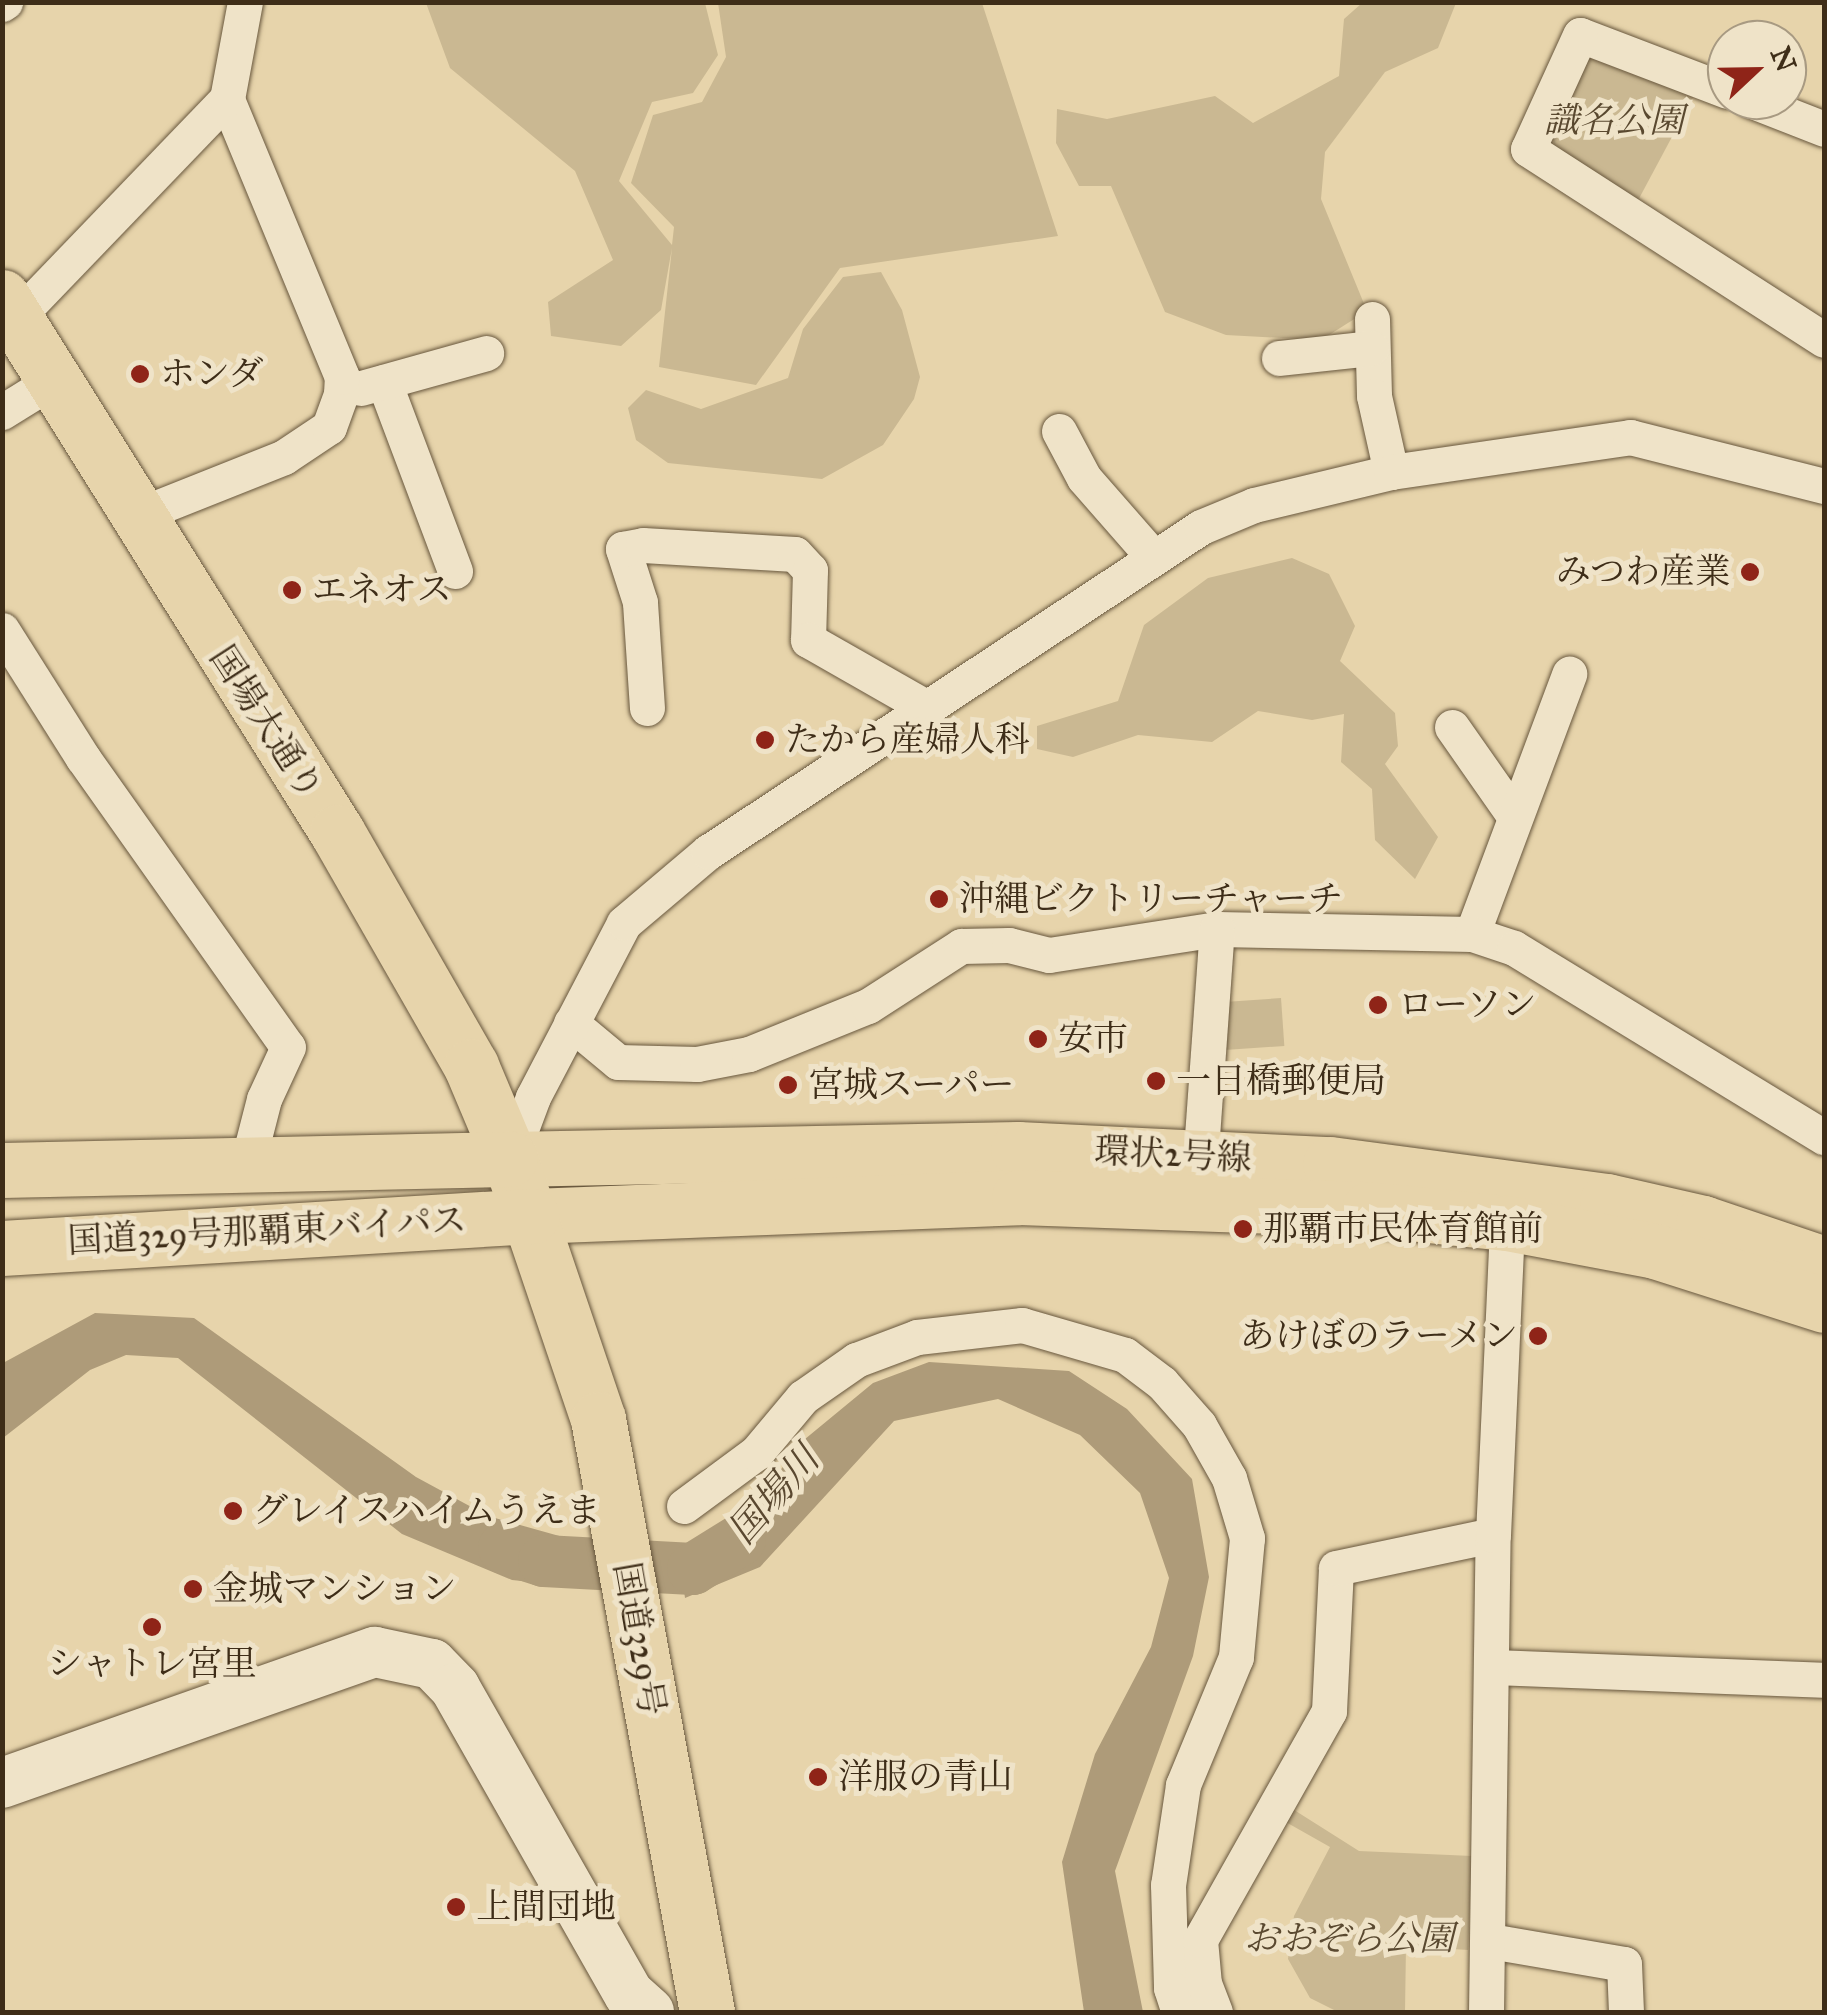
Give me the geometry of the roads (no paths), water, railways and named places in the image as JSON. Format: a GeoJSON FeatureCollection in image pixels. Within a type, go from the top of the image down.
{"type":"FeatureCollection","features":[{"type":"Feature","properties":{"kind":"main road","name":"国場大通り"},"geometry":{"type":"LineString","coordinates":[[9,308],[337,832],[471,1066],[510,1159]]}},
{"type":"Feature","properties":{"kind":"main road","name":"環状2号線"},"geometry":{"type":"LineString","coordinates":[[510,1159],[1018,1149],[1507,1223],[1655,1251],[1824,1305]]}},
{"type":"Feature","properties":{"kind":"main road","name":"国道329号那覇東バイパス"},"geometry":{"type":"LineString","coordinates":[[2,1170],[510,1159]]}},
{"type":"Feature","properties":{"kind":"main road","name":"国道329号"},"geometry":{"type":"LineString","coordinates":[[510,1159],[598,1419],[704,2012]]}},
{"type":"Feature","properties":{"kind":"main road","name":"環状2号線"},"geometry":{"type":"LineString","coordinates":[[532,1216],[952,1198],[1199,1177],[1521,1185],[1703,1222],[1824,1264]]}},
{"type":"Feature","properties":{"kind":"main road","name":"国道329号那覇東バイパス"},"geometry":{"type":"LineString","coordinates":[[2,1248],[532,1216]]}},
{"type":"Feature","properties":{"kind":"street"},"geometry":{"type":"LineString","coordinates":[[136,516],[284,457],[330,427],[341,394],[342,377],[227,99],[244,2]]}},
{"type":"Feature","properties":{"kind":"street"},"geometry":{"type":"LineString","coordinates":[[1707,83],[1580,34],[1528,149],[1824,340]]}},
{"type":"Feature","properties":{"kind":"street"},"geometry":{"type":"LineString","coordinates":[[9,308],[227,99]]}},
{"type":"Feature","properties":{"kind":"street"},"geometry":{"type":"LineString","coordinates":[[1279,358],[1372,333],[1392,472]]}},
{"type":"Feature","properties":{"kind":"street"},"geometry":{"type":"LineString","coordinates":[[341,394],[486,353]]}},
{"type":"Feature","properties":{"kind":"street"},"geometry":{"type":"LineString","coordinates":[[2,412],[52,380]]}},
{"type":"Feature","properties":{"kind":"street"},"geometry":{"type":"LineString","coordinates":[[384,382],[454,571]]}},
{"type":"Feature","properties":{"kind":"street"},"geometry":{"type":"LineString","coordinates":[[1059,432],[1084,478],[1154,558]]}},
{"type":"Feature","properties":{"kind":"street"},"geometry":{"type":"LineString","coordinates":[[510,1159],[570,1022],[624,924],[708,852],[1201,527],[1254,505],[1392,472],[1630,438],[1824,486]]}},
{"type":"Feature","properties":{"kind":"street"},"geometry":{"type":"LineString","coordinates":[[647,708],[640,602],[622,549],[643,545],[795,554],[810,570],[808,640],[927,708]]}},
{"type":"Feature","properties":{"kind":"street"},"geometry":{"type":"LineString","coordinates":[[2,630],[83,758],[288,1047],[264,1099],[247,1164]]}},
{"type":"Feature","properties":{"kind":"street"},"geometry":{"type":"LineString","coordinates":[[1472,934],[1569,674]]}},
{"type":"Feature","properties":{"kind":"street"},"geometry":{"type":"LineString","coordinates":[[1452,727],[1515,817]]}},
{"type":"Feature","properties":{"kind":"street"},"geometry":{"type":"LineString","coordinates":[[570,1022],[618,1062],[697,1064],[749,1054],[868,1006],[961,946],[1009,945],[1049,954],[1217,929],[1472,934],[1514,948],[1824,1137]]}},
{"type":"Feature","properties":{"kind":"street"},"geometry":{"type":"LineString","coordinates":[[1199,1177],[1217,929]]}},
{"type":"Feature","properties":{"kind":"street"},"geometry":{"type":"LineString","coordinates":[[1486,2012],[1490,1940],[1492,1535],[1507,1223]]}},
{"type":"Feature","properties":{"kind":"street"},"geometry":{"type":"LineString","coordinates":[[684,1506],[756,1453],[803,1397],[856,1360],[917,1337],[1022,1325],[1125,1355],[1162,1383],[1199,1425],[1229,1478],[1247,1538],[1236,1657],[1182,1785],[1170,1868],[1171,1988],[1179,2012]]}},
{"type":"Feature","properties":{"kind":"street"},"geometry":{"type":"LineString","coordinates":[[1216,2012],[1204,1984],[1200,1940],[1329,1711],[1336,1568],[1492,1535]]}},
{"type":"Feature","properties":{"kind":"street"},"geometry":{"type":"LineString","coordinates":[[2,1783],[375,1652],[432,1664],[455,1688],[629,1994],[649,2012]]}},
{"type":"Feature","properties":{"kind":"street"},"geometry":{"type":"LineString","coordinates":[[1492,1667],[1824,1680]]}},
{"type":"Feature","properties":{"kind":"street"},"geometry":{"type":"LineString","coordinates":[[1490,1940],[1624,1964],[1626,2012]]}},
{"type":"Feature","properties":{"kind":"water"},"geometry":{"type":"Polygon","coordinates":[[[95,1313],[194,1318],[416,1477],[488,1516],[570,1539],[580,1587],[512,1580],[402,1534],[178,1358],[126,1355],[90,1370],[3,1438],[3,1363],[95,1313]]]}},
{"type":"Feature","properties":{"kind":"water"},"geometry":{"type":"Polygon","coordinates":[[[929,1362],[1069,1371],[1127,1409],[1192,1479],[1209,1577],[1193,1656],[1115,1871],[1143,2012],[1084,2012],[1062,1862],[1095,1754],[1151,1647],[1169,1578],[1140,1493],[1080,1435],[998,1399],[894,1421],[760,1567],[685,1598],[678,1548],[719,1538],[753,1509],[799,1444],[873,1383],[929,1362]]]}},
{"type":"Feature","properties":{"kind":"waterway","name":"国場川"},"geometry":{"type":"LineString","coordinates":[[504,1548],[544,1561],[693,1569],[740,1540]]}},
{"type":"Feature","properties":{"kind":"place","name":"ホンダ"},"geometry":{"type":"Point","coordinates":[140,374]}},
{"type":"Feature","properties":{"kind":"place","name":"みつわ産業"},"geometry":{"type":"Point","coordinates":[1750,572]}},
{"type":"Feature","properties":{"kind":"place","name":"エネオス"},"geometry":{"type":"Point","coordinates":[292,590]}},
{"type":"Feature","properties":{"kind":"place","name":"たから産婦人科"},"geometry":{"type":"Point","coordinates":[765,740]}},
{"type":"Feature","properties":{"kind":"place","name":"沖縄ビクトリーチャーチ"},"geometry":{"type":"Point","coordinates":[939,899]}},
{"type":"Feature","properties":{"kind":"place","name":"ローソン"},"geometry":{"type":"Point","coordinates":[1378,1005]}},
{"type":"Feature","properties":{"kind":"place","name":"安市"},"geometry":{"type":"Point","coordinates":[1038,1039]}},
{"type":"Feature","properties":{"kind":"place","name":"一日橋郵便局"},"geometry":{"type":"Point","coordinates":[1156,1081]}},
{"type":"Feature","properties":{"kind":"place","name":"宮城スーパー"},"geometry":{"type":"Point","coordinates":[788,1085]}},
{"type":"Feature","properties":{"kind":"place","name":"那覇市民体育館前"},"geometry":{"type":"Point","coordinates":[1243,1229]}},
{"type":"Feature","properties":{"kind":"place","name":"あけぼのラーメン"},"geometry":{"type":"Point","coordinates":[1538,1336]}},
{"type":"Feature","properties":{"kind":"place","name":"グレイスハイムうえま"},"geometry":{"type":"Point","coordinates":[233,1511]}},
{"type":"Feature","properties":{"kind":"place","name":"金城マンション"},"geometry":{"type":"Point","coordinates":[193,1589]}},
{"type":"Feature","properties":{"kind":"place","name":"シャトレ宮里"},"geometry":{"type":"Point","coordinates":[152,1627]}},
{"type":"Feature","properties":{"kind":"place","name":"洋服の青山"},"geometry":{"type":"Point","coordinates":[818,1777]}},
{"type":"Feature","properties":{"kind":"place","name":"上間団地"},"geometry":{"type":"Point","coordinates":[456,1907]}},
{"type":"Feature","properties":{"kind":"park label","name":"識名公園"},"geometry":{"type":"Point","coordinates":[1614,121]}},
{"type":"Feature","properties":{"kind":"park label","name":"おおぞら公園"},"geometry":{"type":"Point","coordinates":[1349,1939]}}]}
